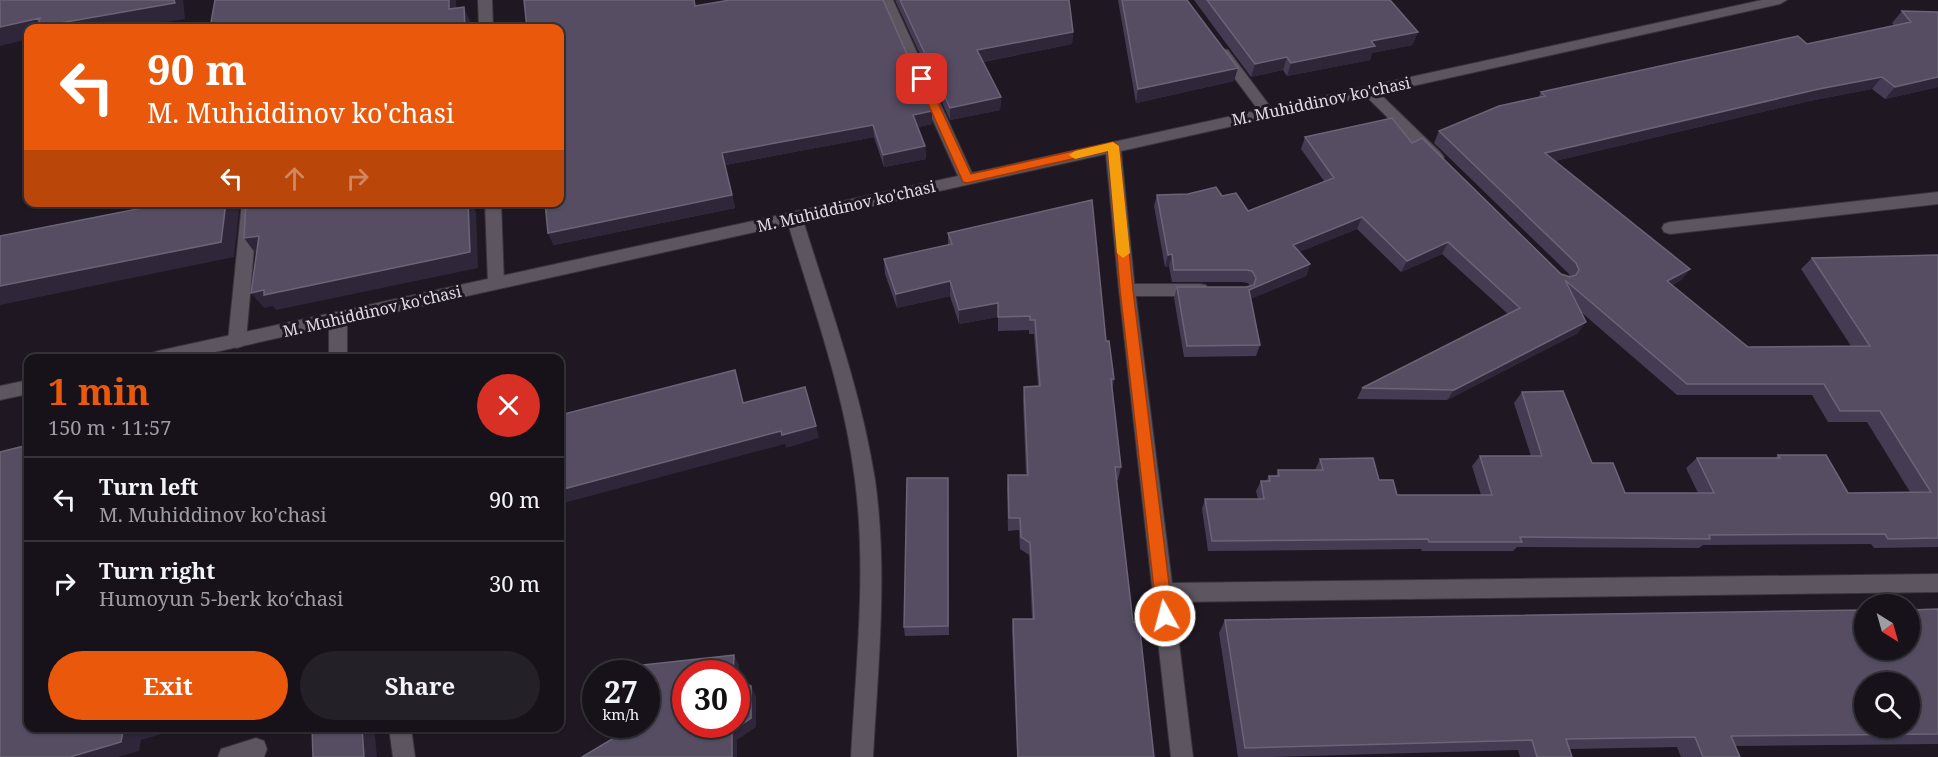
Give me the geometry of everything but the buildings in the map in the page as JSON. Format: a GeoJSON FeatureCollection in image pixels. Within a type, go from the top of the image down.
{"type":"FeatureCollection","features":[{"type":"Feature","properties":{"kind":"street"},"geometry":{"type":"LineString","coordinates":[[484,0],[486,24]]}},
{"type":"Feature","properties":{"kind":"street"},"geometry":{"type":"LineString","coordinates":[[886,0],[967,179]]}},
{"type":"Feature","properties":{"kind":"street","name":"M. Muhiddinov ko'chasi"},"geometry":{"type":"LineString","coordinates":[[177,354],[1780,0]]}},
{"type":"Feature","properties":{"kind":"street"},"geometry":{"type":"LineString","coordinates":[[1212,38],[1267,112]]}},
{"type":"Feature","properties":{"kind":"street"},"geometry":{"type":"LineString","coordinates":[[1369,91],[1444,165]]}},
{"type":"Feature","properties":{"kind":"street"},"geometry":{"type":"LineString","coordinates":[[1113,146],[1127,290],[1182,757]]}},
{"type":"Feature","properties":{"kind":"street"},"geometry":{"type":"LineString","coordinates":[[1670,228],[1938,198]]}},
{"type":"Feature","properties":{"kind":"street"},"geometry":{"type":"LineString","coordinates":[[237,341],[250,207]]}},
{"type":"Feature","properties":{"kind":"street"},"geometry":{"type":"LineString","coordinates":[[493,207],[496,283]]}},
{"type":"Feature","properties":{"kind":"street"},"geometry":{"type":"LineString","coordinates":[[794,217],[857,432],[866,481],[871,564],[862,757]]}},
{"type":"Feature","properties":{"kind":"street"},"geometry":{"type":"LineString","coordinates":[[1127,290],[1219,290]]}},
{"type":"Feature","properties":{"kind":"street"},"geometry":{"type":"LineString","coordinates":[[338,354],[339,319]]}},
{"type":"Feature","properties":{"kind":"street"},"geometry":{"type":"LineString","coordinates":[[0,393],[24,388]]}},
{"type":"Feature","properties":{"kind":"street"},"geometry":{"type":"LineString","coordinates":[[1162,592],[1938,583]]}},
{"type":"Feature","properties":{"kind":"street"},"geometry":{"type":"LineString","coordinates":[[401,732],[404,757]]}},
{"type":"Feature","properties":{"kind":"street"},"geometry":{"type":"LineString","coordinates":[[229,757],[256,749]]}},
{"type":"Feature","properties":{"kind":"slow traffic"},"geometry":{"type":"LineString","coordinates":[[1075,155],[1113,146],[1123,253]]}},
{"type":"Feature","properties":{"kind":"route"},"geometry":{"type":"LineString","coordinates":[[922,79],[967,179],[1113,146],[1127,290],[1165,616]]}}]}
